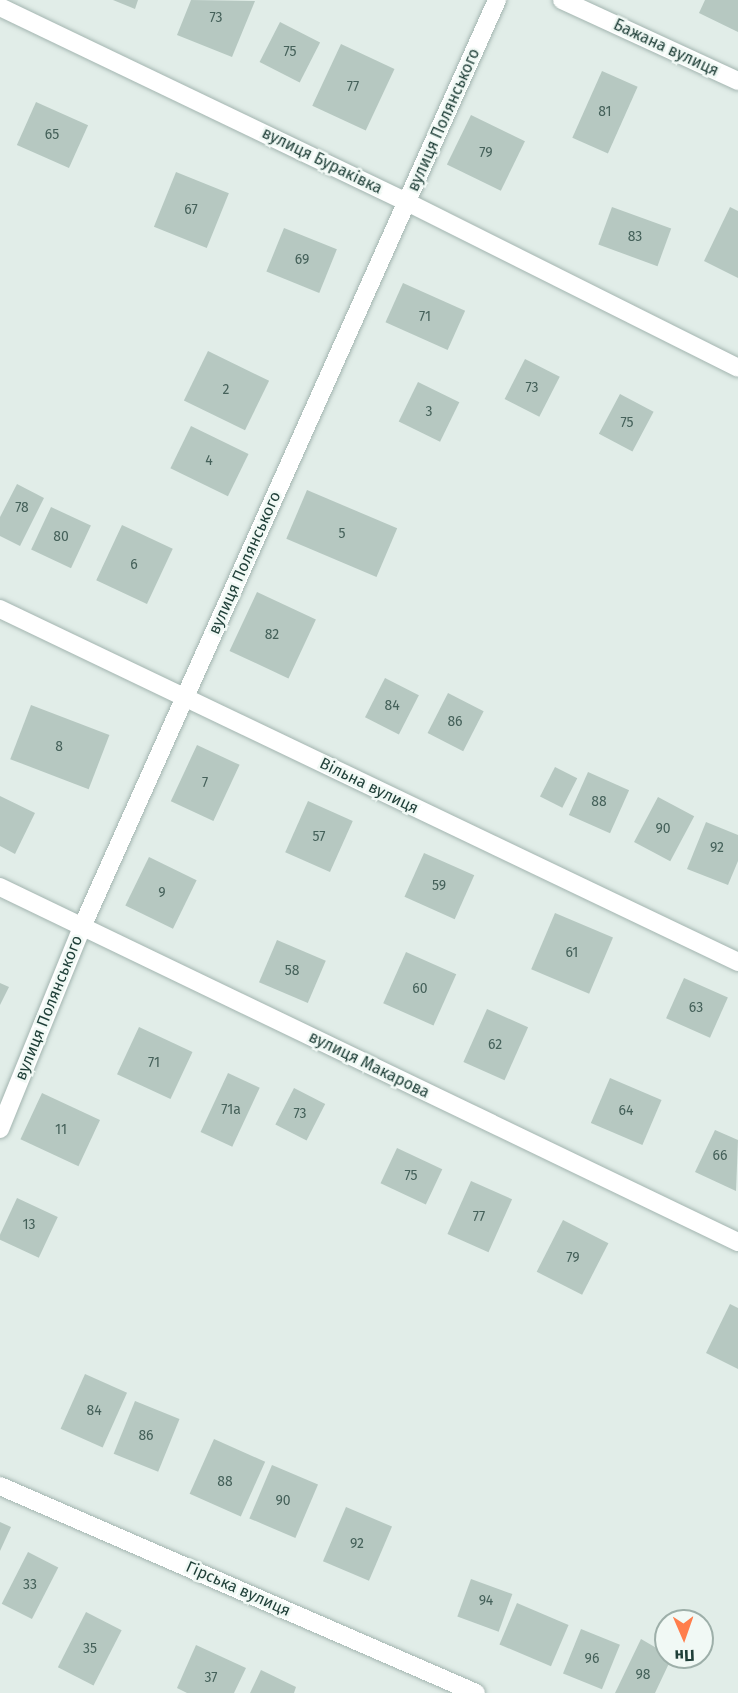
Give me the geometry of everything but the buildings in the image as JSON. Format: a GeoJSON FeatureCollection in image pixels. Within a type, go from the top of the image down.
{"type":"FeatureCollection","features":[{"type":"Feature","properties":{"kind":"street","name":"вулиця Полянського"},"geometry":{"type":"LineString","coordinates":[[0,1129],[82,927],[497,0]]}},
{"type":"Feature","properties":{"kind":"street","name":"Бажана вулиця"},"geometry":{"type":"LineString","coordinates":[[562,0],[738,81]]}},
{"type":"Feature","properties":{"kind":"street","name":"вулиця Бураківка"},"geometry":{"type":"LineString","coordinates":[[0,7],[407,202],[738,368]]}},
{"type":"Feature","properties":{"kind":"street","name":"Вільна вулиця"},"geometry":{"type":"LineString","coordinates":[[0,609],[738,962]]}},
{"type":"Feature","properties":{"kind":"street","name":"вулиця Макарова"},"geometry":{"type":"LineString","coordinates":[[0,887],[738,1242]]}},
{"type":"Feature","properties":{"kind":"street","name":"Гірська вулиця"},"geometry":{"type":"LineString","coordinates":[[0,1486],[476,1693]]}}]}
